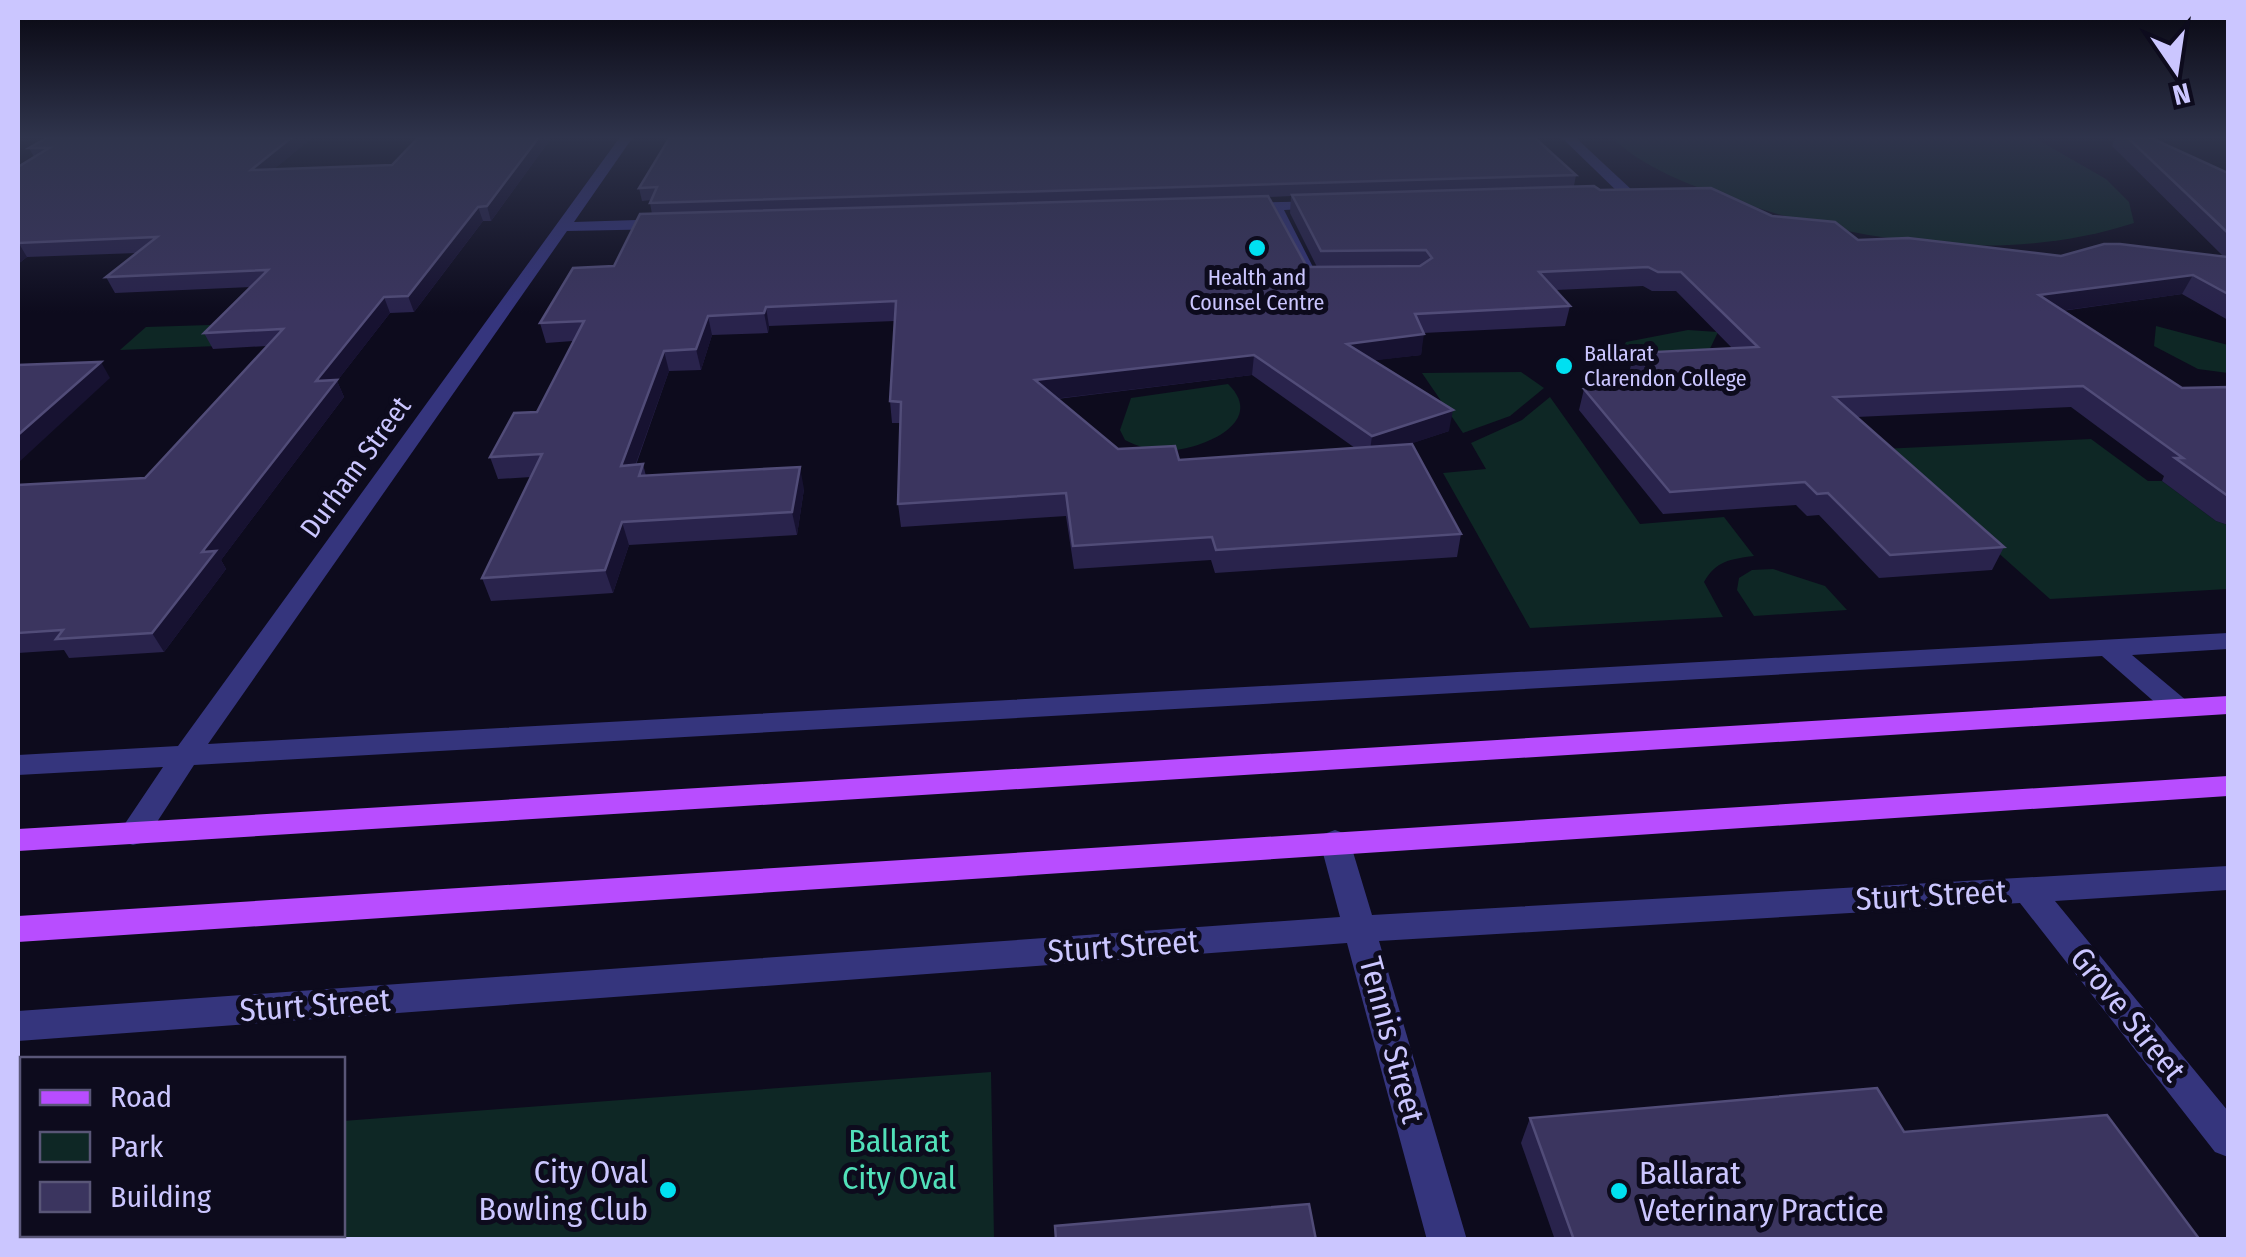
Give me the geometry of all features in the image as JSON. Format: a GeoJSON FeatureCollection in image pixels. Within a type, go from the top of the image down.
{"type":"FeatureCollection","features":[{"type":"Feature","properties":{"kind":"main road"},"geometry":{"type":"LineString","coordinates":[[18,840],[2228,706]]}},
{"type":"Feature","properties":{"kind":"main road"},"geometry":{"type":"LineString","coordinates":[[18,930],[2228,786]]}},
{"type":"Feature","properties":{"kind":"street","name":"Durham Street"},"geometry":{"type":"LineString","coordinates":[[133,834],[586,196]]}},
{"type":"Feature","properties":{"kind":"street"},"geometry":{"type":"LineString","coordinates":[[1216,208],[1334,204]]}},
{"type":"Feature","properties":{"kind":"street"},"geometry":{"type":"LineString","coordinates":[[1275,206],[1311,280],[1329,279]]}},
{"type":"Feature","properties":{"kind":"street"},"geometry":{"type":"LineString","coordinates":[[564,228],[683,224]]}},
{"type":"Feature","properties":{"kind":"street"},"geometry":{"type":"LineString","coordinates":[[18,766],[2228,641]]}},
{"type":"Feature","properties":{"kind":"street"},"geometry":{"type":"LineString","coordinates":[[2108,648],[2177,707]]}},
{"type":"Feature","properties":{"kind":"street","name":"Tennis Street"},"geometry":{"type":"LineString","coordinates":[[1335,842],[1447,1240]]}},
{"type":"Feature","properties":{"kind":"street","name":"Sturt Street"},"geometry":{"type":"LineString","coordinates":[[18,1026],[1362,929],[2228,878]]}},
{"type":"Feature","properties":{"kind":"street","name":"Grove Street"},"geometry":{"type":"LineString","coordinates":[[2027,889],[2228,1139]]}},
{"type":"Feature","properties":{"kind":"green space"},"geometry":{"type":"Polygon","coordinates":[[[1721,196],[2123,196],[2129,202],[2134,223],[2085,236],[1984,246],[1831,228],[1721,196]]]}},
{"type":"Feature","properties":{"kind":"green space"},"geometry":{"type":"Polygon","coordinates":[[[241,324],[217,346],[120,350],[146,327],[241,324]]]}},
{"type":"Feature","properties":{"kind":"green space"},"geometry":{"type":"Polygon","coordinates":[[[2156,326],[2228,345],[2228,373],[2198,369],[2154,346],[2156,326]]]}},
{"type":"Feature","properties":{"kind":"green space"},"geometry":{"type":"Polygon","coordinates":[[[1688,330],[1718,332],[1704,361],[1617,361],[1626,342],[1688,330]]]}},
{"type":"Feature","properties":{"kind":"green space"},"geometry":{"type":"Polygon","coordinates":[[[1521,372],[1544,388],[1510,416],[1463,433],[1422,373],[1521,372]]]}},
{"type":"Feature","properties":{"kind":"green space"},"geometry":{"type":"Polygon","coordinates":[[[1228,384],[1238,398],[1240,411],[1234,423],[1210,440],[1178,450],[1159,451],[1125,440],[1120,430],[1131,398],[1228,384]]]}},
{"type":"Feature","properties":{"kind":"green space"},"geometry":{"type":"Polygon","coordinates":[[[1550,397],[1640,524],[1724,517],[1754,556],[1724,562],[1704,582],[1723,617],[1530,628],[1443,473],[1486,469],[1471,443],[1522,420],[1550,397]]]}},
{"type":"Feature","properties":{"kind":"green space"},"geometry":{"type":"Polygon","coordinates":[[[2091,439],[2148,481],[2162,481],[2216,521],[2228,525],[2228,589],[2050,599],[1882,449],[2091,439]]]}},
{"type":"Feature","properties":{"kind":"green space"},"geometry":{"type":"Polygon","coordinates":[[[1773,569],[1825,586],[1847,610],[1754,616],[1737,590],[1739,578],[1752,570],[1773,569]]]}},
{"type":"Feature","properties":{"kind":"green space","name":"Ballarat City Oval"},"geometry":{"type":"Polygon","coordinates":[[[991,1072],[994,1239],[18,1239],[18,1145],[20,1237],[345,1237],[345,1121],[991,1072]]]}},
{"type":"Feature","properties":{"kind":"building"},"geometry":{"type":"Polygon","coordinates":[[[18,196],[495,196],[487,206],[478,207],[408,296],[384,297],[316,381],[337,380],[202,552],[216,551],[152,633],[56,639],[63,630],[18,633],[18,485],[145,478],[283,329],[204,333],[268,270],[106,277],[157,237],[18,243],[18,196]]]}},
{"type":"Feature","properties":{"kind":"building"},"geometry":{"type":"Polygon","coordinates":[[[653,196],[893,196],[650,203],[653,196]]]}},
{"type":"Feature","properties":{"kind":"building"},"geometry":{"type":"Polygon","coordinates":[[[1268,196],[1307,267],[1420,266],[1432,258],[1426,250],[1321,251],[1292,196],[1728,196],[1772,216],[1835,222],[1858,240],[1908,238],[2061,256],[2104,244],[2120,244],[2228,257],[2228,294],[2193,275],[2039,295],[2182,388],[2228,387],[2228,496],[2175,458],[2183,458],[2083,386],[1834,397],[2004,547],[1890,555],[1828,493],[1817,494],[1805,482],[1670,492],[1584,389],[1661,382],[1634,353],[1758,347],[1681,272],[1658,272],[1648,267],[1539,272],[1570,306],[1415,314],[1424,334],[1347,344],[1453,410],[1372,436],[1254,355],[1035,380],[1118,449],[1175,446],[1179,460],[1412,444],[1461,534],[1216,550],[1212,537],[1073,546],[1066,493],[898,504],[901,402],[890,401],[896,301],[766,307],[764,313],[708,316],[696,349],[664,351],[621,466],[643,464],[639,476],[800,467],[792,512],[622,522],[605,570],[482,578],[542,454],[490,457],[514,413],[537,412],[584,321],[540,323],[573,268],[614,266],[640,214],[1268,196]]]}},
{"type":"Feature","properties":{"kind":"building"},"geometry":{"type":"Polygon","coordinates":[[[2189,196],[2228,196],[2228,233],[2189,196]]]}},
{"type":"Feature","properties":{"kind":"building"},"geometry":{"type":"Polygon","coordinates":[[[101,362],[18,435],[18,365],[101,362]]]}},
{"type":"Feature","properties":{"kind":"building"},"geometry":{"type":"Polygon","coordinates":[[[1877,1088],[1904,1132],[2107,1115],[2200,1240],[1574,1240],[1530,1118],[1877,1088]]]}},
{"type":"Feature","properties":{"kind":"building"},"geometry":{"type":"Polygon","coordinates":[[[1309,1204],[1316,1240],[1056,1240],[1055,1226],[1309,1204]]]}},
{"type":"Feature","properties":{"kind":"place","name":"Health and Counsel Centre"},"geometry":{"type":"Point","coordinates":[1257,248]}},
{"type":"Feature","properties":{"kind":"place","name":"Ballarat Clarendon College"},"geometry":{"type":"Point","coordinates":[1564,366]}},
{"type":"Feature","properties":{"kind":"place","name":"City Oval Bowling Club"},"geometry":{"type":"Point","coordinates":[668,1190]}},
{"type":"Feature","properties":{"kind":"place","name":"Ballarat Veterinary Practice"},"geometry":{"type":"Point","coordinates":[1619,1191]}}]}
